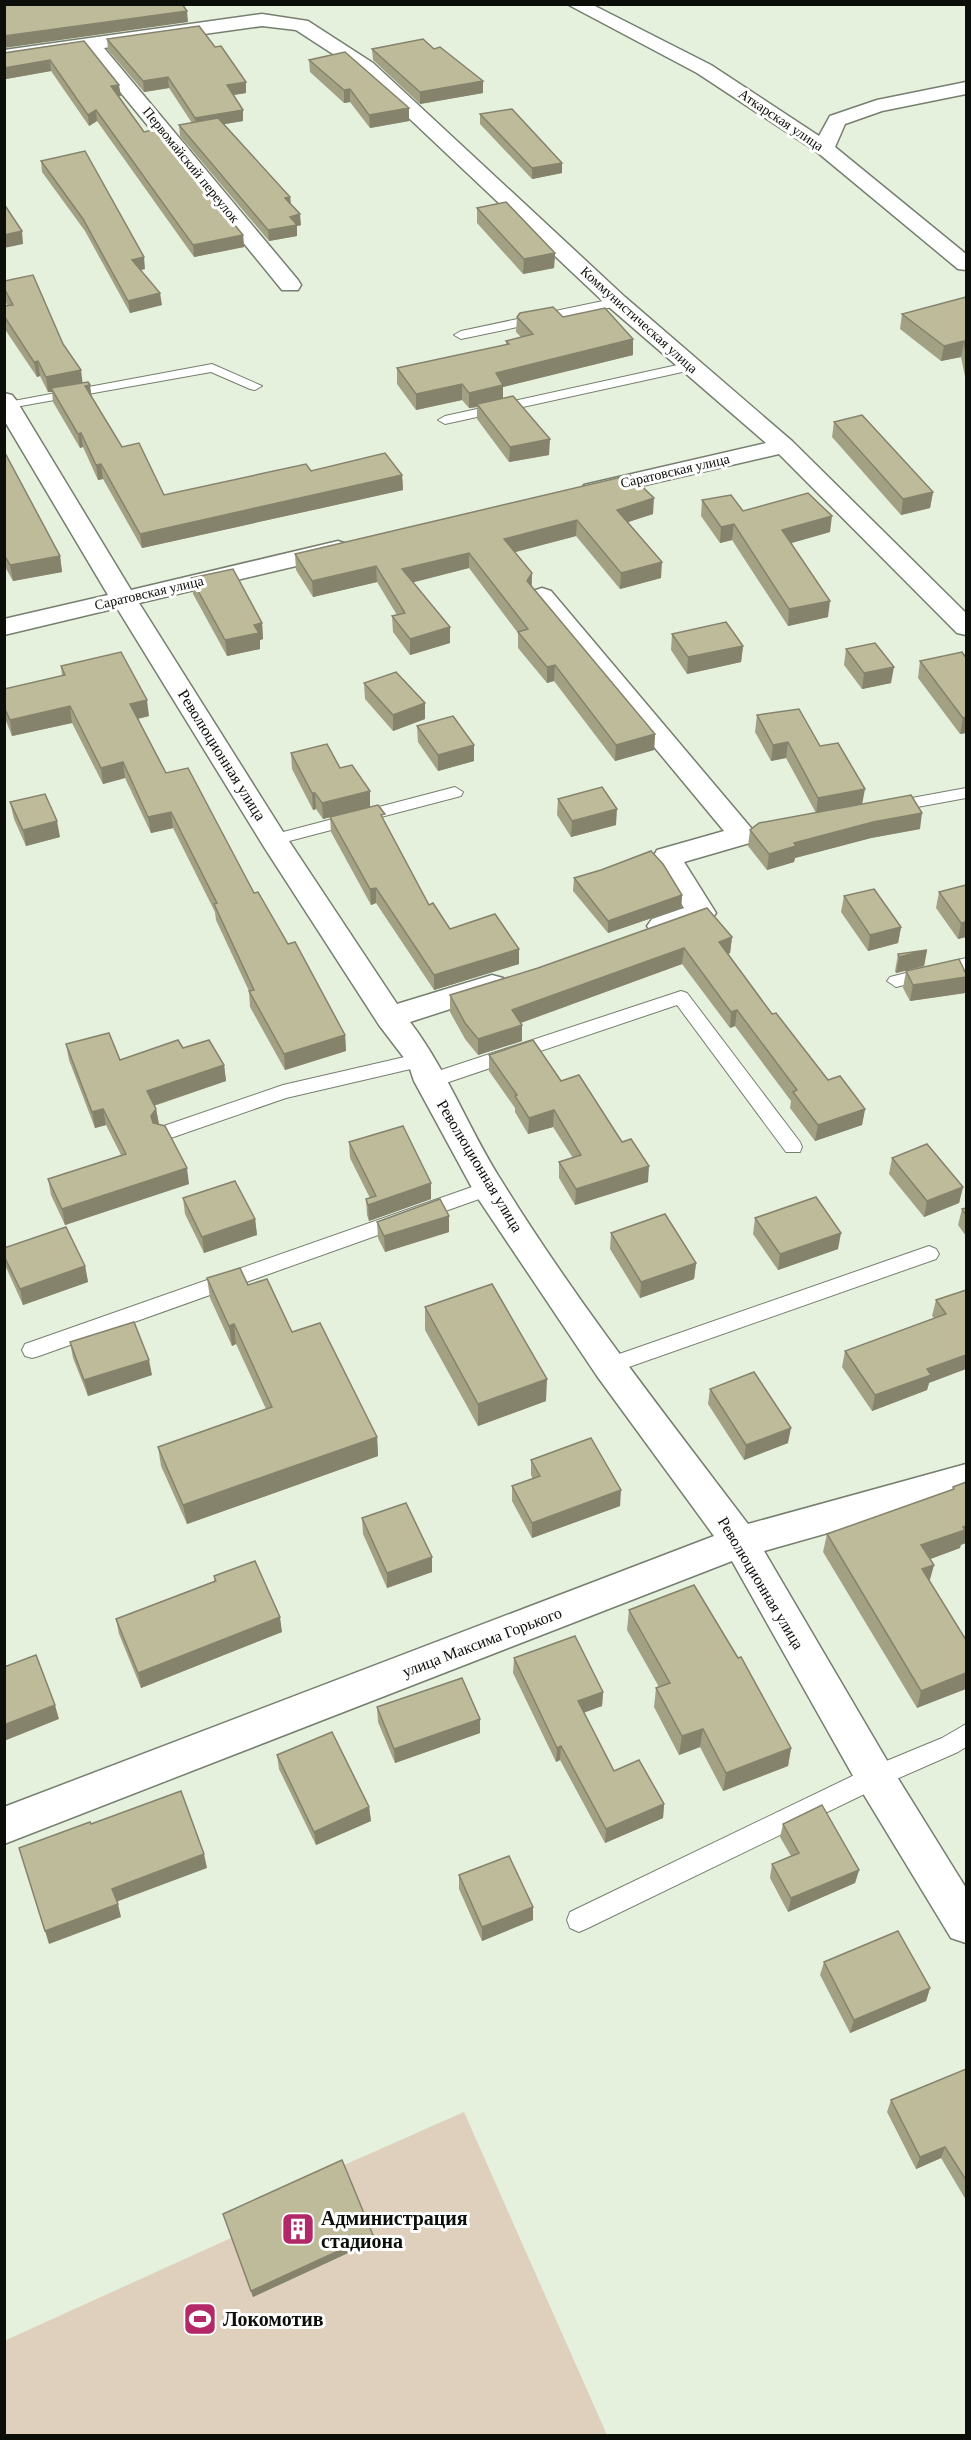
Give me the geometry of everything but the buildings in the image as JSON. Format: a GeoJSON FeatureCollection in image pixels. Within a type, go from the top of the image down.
{"type":"FeatureCollection","features":[{"type":"Feature","properties":{"kind":"street","name":"Аткарская улица"},"geometry":{"type":"LineString","coordinates":[[576,4],[704,69],[824,148],[966,264]]}},
{"type":"Feature","properties":{"kind":"street","name":"Коммунистическая улица"},"geometry":{"type":"LineString","coordinates":[[93,46],[262,20],[301,25],[366,67],[617,302],[784,446],[966,627]]}},
{"type":"Feature","properties":{"kind":"street"},"geometry":{"type":"LineString","coordinates":[[4,56],[93,46]]}},
{"type":"Feature","properties":{"kind":"street","name":"Первомайский переулок"},"geometry":{"type":"LineString","coordinates":[[93,46],[290,285]]}},
{"type":"Feature","properties":{"kind":"street"},"geometry":{"type":"LineString","coordinates":[[824,148],[837,120],[877,106],[966,88]]}},
{"type":"Feature","properties":{"kind":"street","name":"Революционная улица"},"geometry":{"type":"LineString","coordinates":[[6,403],[123,598],[274,840],[426,1071],[489,1188],[609,1366],[740,1542],[875,1777],[964,1914]]}},
{"type":"Feature","properties":{"kind":"street","name":"Саратовская улица"},"geometry":{"type":"LineString","coordinates":[[575,494],[784,446]]}},
{"type":"Feature","properties":{"kind":"street","name":"Саратовская улица"},"geometry":{"type":"LineString","coordinates":[[4,627],[355,545]]}},
{"type":"Feature","properties":{"kind":"street"},"geometry":{"type":"LineString","coordinates":[[542,596],[749,834],[667,857],[701,913],[635,936]]}},
{"type":"Feature","properties":{"kind":"street"},"geometry":{"type":"LineString","coordinates":[[390,1017],[515,978]]}},
{"type":"Feature","properties":{"kind":"street","name":"улица Максима Горького"},"geometry":{"type":"LineString","coordinates":[[4,1826],[740,1542],[966,1479]]}},
{"type":"Feature","properties":{"kind":"lane"},"geometry":{"type":"LineString","coordinates":[[461,335],[617,302]]}},
{"type":"Feature","properties":{"kind":"lane"},"geometry":{"type":"LineString","coordinates":[[445,420],[691,366]]}},
{"type":"Feature","properties":{"kind":"lane"},"geometry":{"type":"LineString","coordinates":[[6,403],[212,368],[255,386]]}},
{"type":"Feature","properties":{"kind":"lane"},"geometry":{"type":"LineString","coordinates":[[274,840],[455,792]]}},
{"type":"Feature","properties":{"kind":"lane"},"geometry":{"type":"LineString","coordinates":[[872,811],[966,793]]}},
{"type":"Feature","properties":{"kind":"lane"},"geometry":{"type":"LineString","coordinates":[[896,981],[966,964]]}},
{"type":"Feature","properties":{"kind":"lane"},"geometry":{"type":"LineString","coordinates":[[165,1133],[283,1092],[426,1071],[681,997],[794,1147]]}},
{"type":"Feature","properties":{"kind":"lane"},"geometry":{"type":"LineString","coordinates":[[32,1350],[489,1188]]}},
{"type":"Feature","properties":{"kind":"lane"},"geometry":{"type":"LineString","coordinates":[[609,1366],[929,1254]]}},
{"type":"Feature","properties":{"kind":"lane"},"geometry":{"type":"LineString","coordinates":[[579,1920],[875,1777],[950,1745],[966,1734]]}},
{"type":"Feature","properties":{"kind":"shaded area"},"geometry":{"type":"Polygon","coordinates":[[[464,2112],[607,2435],[5,2435],[4,2341],[231,2238],[342,2166],[464,2112]]]}},
{"type":"Feature","properties":{"kind":"place","name":"Администрация стадиона"},"geometry":{"type":"Point","coordinates":[298,2229]}},
{"type":"Feature","properties":{"kind":"place","name":"Локомотив"},"geometry":{"type":"Point","coordinates":[200,2319]}}]}
